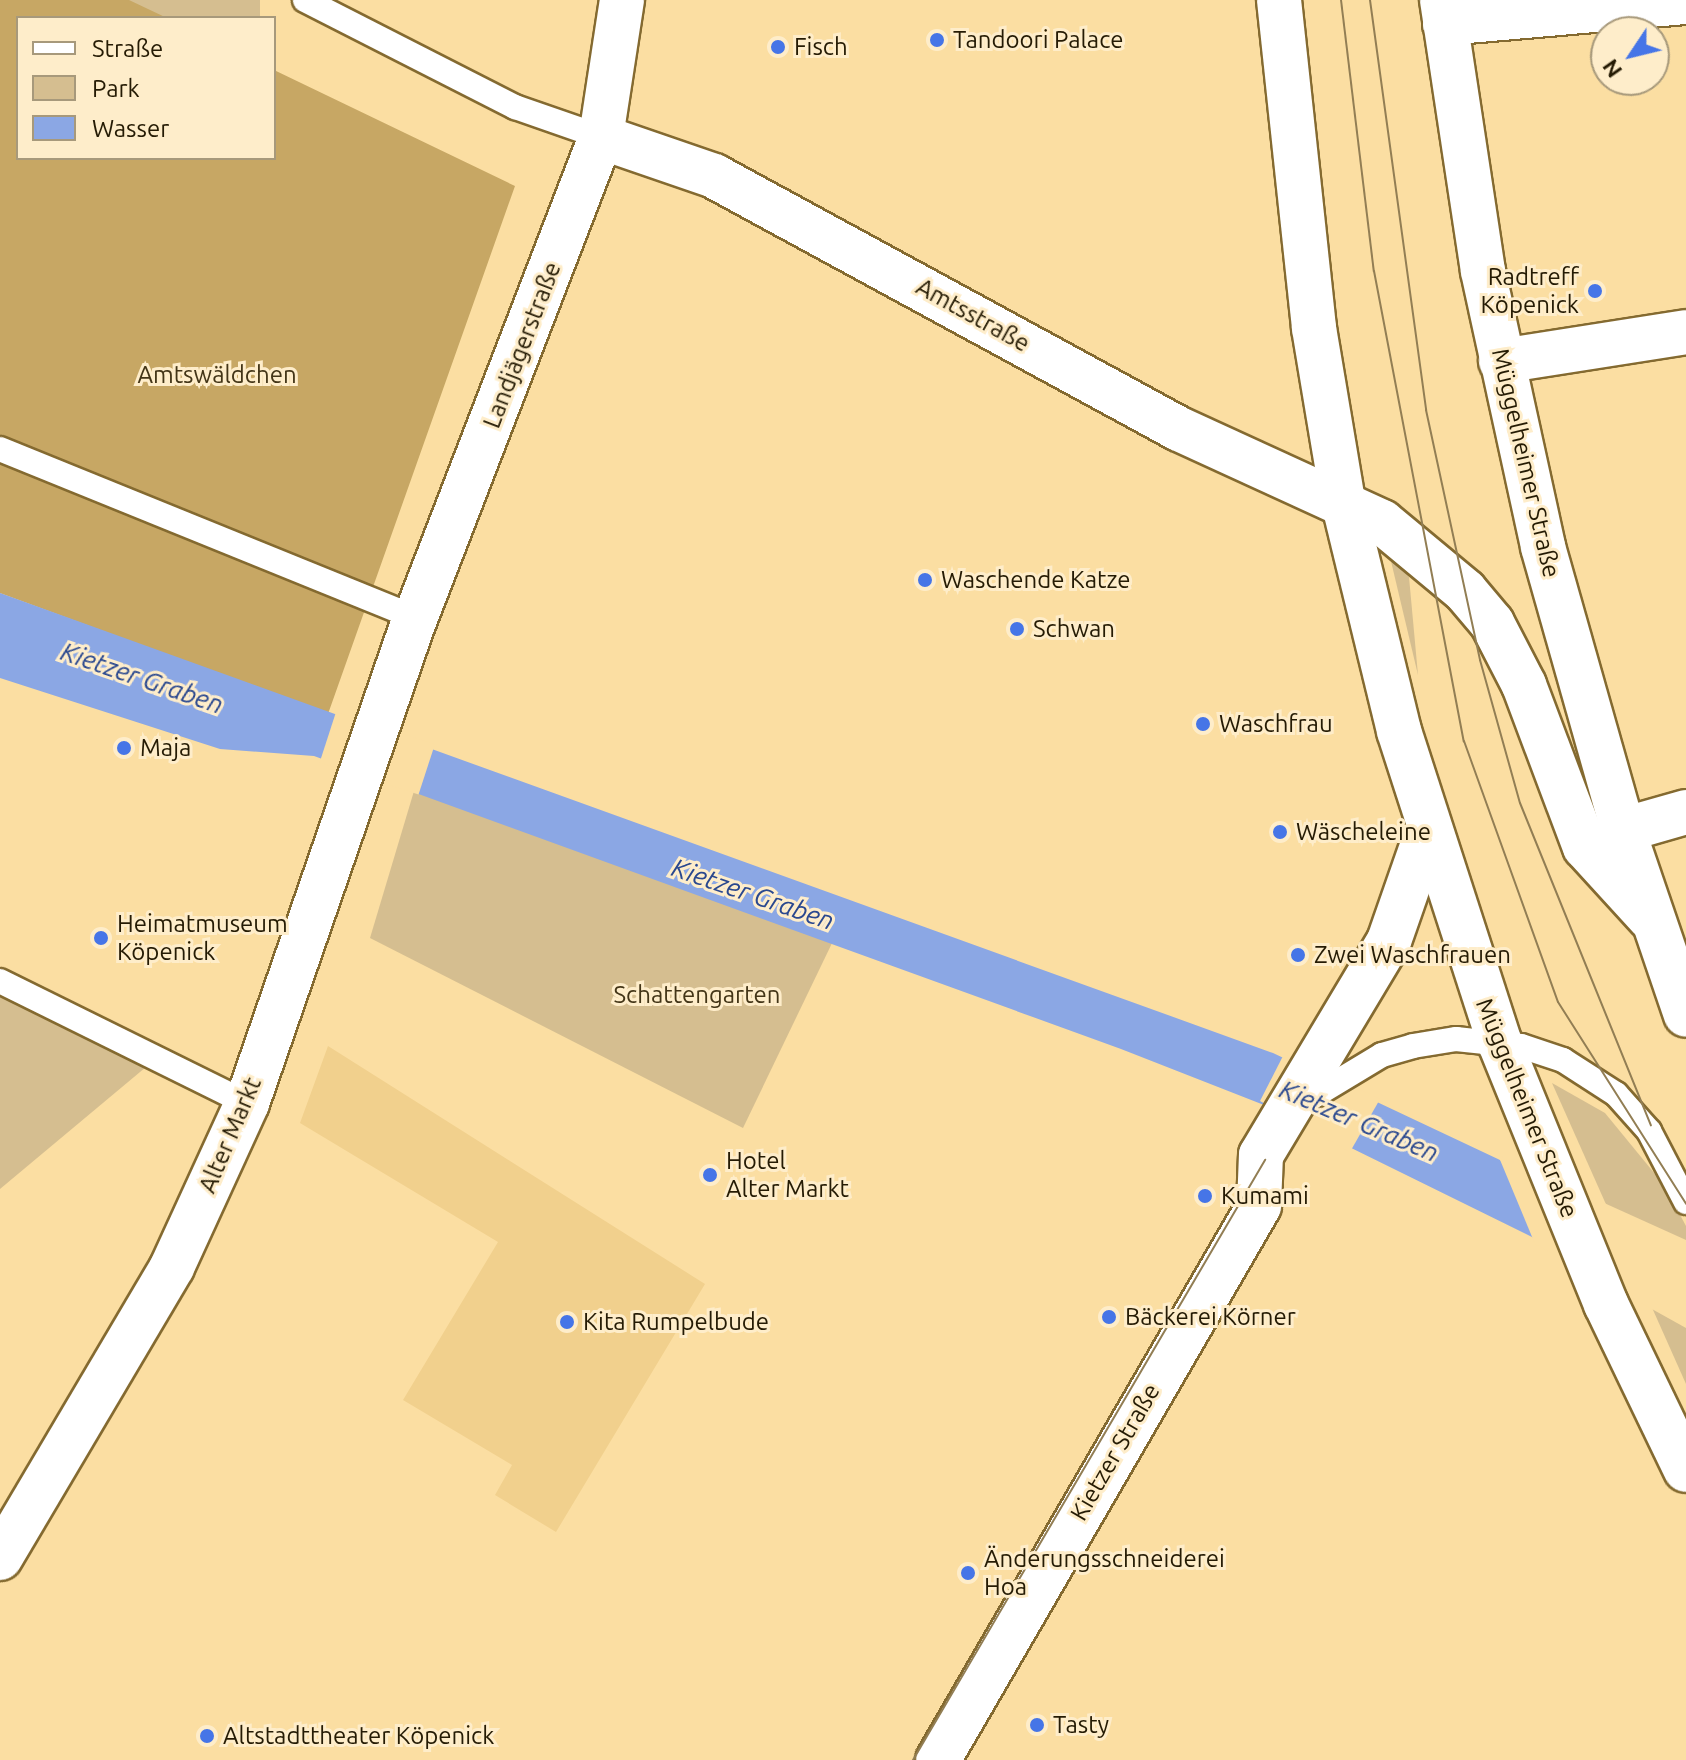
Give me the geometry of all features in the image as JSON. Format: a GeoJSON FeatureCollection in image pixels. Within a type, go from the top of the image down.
{"type":"FeatureCollection","features":[{"type":"Feature","properties":{"kind":"street","name":"Landjägerstraße"},"geometry":{"type":"LineString","coordinates":[[394,682],[601,137],[622,0]]}},
{"type":"Feature","properties":{"kind":"street","name":"Müggelheimer Straße"},"geometry":{"type":"LineString","coordinates":[[1279,0],[1301,230],[1343,501],[1427,832],[1500,1043],[1526,1108],[1606,1304],[1686,1470]]}},
{"type":"Feature","properties":{"kind":"street"},"geometry":{"type":"LineString","coordinates":[[1444,12],[1686,2]]}},
{"type":"Feature","properties":{"kind":"street","name":"Müggelheimer Straße"},"geometry":{"type":"LineString","coordinates":[[1444,12],[1501,361],[1543,547],[1623,830],[1650,918],[1686,1015]]}},
{"type":"Feature","properties":{"kind":"street","name":"Amtsstraße"},"geometry":{"type":"LineString","coordinates":[[601,137],[714,176],[1179,429],[1343,501]]}},
{"type":"Feature","properties":{"kind":"street"},"geometry":{"type":"LineString","coordinates":[[1501,361],[1686,332]]}},
{"type":"Feature","properties":{"kind":"street","name":"Müggelheimer Straße"},"geometry":{"type":"LineString","coordinates":[[1343,501],[1424,554],[1492,623],[1524,685],[1585,847],[1650,918]]}},
{"type":"Feature","properties":{"kind":"street","name":"Alter Markt"},"geometry":{"type":"LineString","coordinates":[[0,1558],[172,1267],[247,1103],[394,682]]}},
{"type":"Feature","properties":{"kind":"street"},"geometry":{"type":"LineString","coordinates":[[1623,830],[1686,812]]}},
{"type":"Feature","properties":{"kind":"street","name":"Kietzer Straße"},"geometry":{"type":"LineString","coordinates":[[939,1760],[1257,1209],[1261,1155],[1281,1125],[1328,1071],[1389,941],[1427,832]]}},
{"type":"Feature","properties":{"kind":"lane"},"geometry":{"type":"LineString","coordinates":[[305,0],[515,107],[601,137]]}},
{"type":"Feature","properties":{"kind":"lane"},"geometry":{"type":"LineString","coordinates":[[0,449],[416,618]]}},
{"type":"Feature","properties":{"kind":"lane"},"geometry":{"type":"LineString","coordinates":[[0,981],[247,1103]]}},
{"type":"Feature","properties":{"kind":"lane"},"geometry":{"type":"LineString","coordinates":[[1328,1071],[1413,1046],[1500,1043],[1563,1060],[1616,1094],[1649,1131],[1686,1202]]}},
{"type":"Feature","properties":{"kind":"shaded area","name":"Kita Rumpelbude"},"geometry":{"type":"Polygon","coordinates":[[[328,1046],[705,1284],[556,1532],[495,1495],[512,1465],[403,1400],[498,1242],[300,1123],[328,1046]]]}},
{"type":"Feature","properties":{"kind":"green space"},"geometry":{"type":"Polygon","coordinates":[[[0,0],[260,0],[260,16],[16,16],[16,25],[0,25],[0,0]]]}},
{"type":"Feature","properties":{"kind":"green space","name":"Amtswäldchen"},"geometry":{"type":"Polygon","coordinates":[[[0,0],[129,0],[163,16],[16,16],[16,160],[276,160],[276,71],[515,186],[328,714],[0,593],[0,0]]]}},
{"type":"Feature","properties":{"kind":"green space"},"geometry":{"type":"Polygon","coordinates":[[[1390,557],[1409,577],[1418,675],[1390,557]]]}},
{"type":"Feature","properties":{"kind":"green space","name":"Schattengarten"},"geometry":{"type":"Polygon","coordinates":[[[414,791],[834,939],[743,1128],[370,938],[414,791]]]}},
{"type":"Feature","properties":{"kind":"green space"},"geometry":{"type":"Polygon","coordinates":[[[0,980],[146,1067],[0,1189],[0,980]]]}},
{"type":"Feature","properties":{"kind":"green space"},"geometry":{"type":"Polygon","coordinates":[[[1552,1083],[1605,1113],[1664,1185],[1686,1226],[1686,1384],[1552,1083]]]}},
{"type":"Feature","properties":{"kind":"water","name":"Kietzer Graben"},"geometry":{"type":"Polygon","coordinates":[[[0,593],[1273,1053],[1500,1160],[1686,1324],[1532,1237],[1264,1105],[1121,1049],[314,756],[220,749],[0,678],[0,593]]]}},
{"type":"Feature","properties":{"kind":"pier"},"geometry":{"type":"Polygon","coordinates":[[[336,712],[435,744],[419,795],[320,762],[336,712]]]}},
{"type":"Feature","properties":{"kind":"pier"},"geometry":{"type":"Polygon","coordinates":[[[1284,1054],[1380,1099],[1350,1152],[1260,1101],[1284,1054]]]}},
{"type":"Feature","properties":{"kind":"pier"},"geometry":{"type":"Polygon","coordinates":[[[1498,1155],[1686,1240],[1686,1328],[1535,1244],[1498,1155]]]}},
{"type":"Feature","properties":{"kind":"tram line"},"geometry":{"type":"LineString","coordinates":[[1341,0],[1374,271],[1464,741],[1558,1002],[1686,1204]]}},
{"type":"Feature","properties":{"kind":"tram line"},"geometry":{"type":"LineString","coordinates":[[1370,0],[1426,410],[1480,660],[1520,803],[1651,1125]]}},
{"type":"Feature","properties":{"kind":"tram line"},"geometry":{"type":"LineString","coordinates":[[913,1760],[1265,1160]]}},
{"type":"Feature","properties":{"kind":"place","name":"Tandoori Palace"},"geometry":{"type":"Point","coordinates":[937,40]}},
{"type":"Feature","properties":{"kind":"place","name":"Fisch"},"geometry":{"type":"Point","coordinates":[778,47]}},
{"type":"Feature","properties":{"kind":"place","name":"Radtreff Köpenick"},"geometry":{"type":"Point","coordinates":[1595,291]}},
{"type":"Feature","properties":{"kind":"place","name":"Waschende Katze"},"geometry":{"type":"Point","coordinates":[925,580]}},
{"type":"Feature","properties":{"kind":"place","name":"Schwan"},"geometry":{"type":"Point","coordinates":[1017,629]}},
{"type":"Feature","properties":{"kind":"place","name":"Waschfrau"},"geometry":{"type":"Point","coordinates":[1203,724]}},
{"type":"Feature","properties":{"kind":"place","name":"Maja"},"geometry":{"type":"Point","coordinates":[124,748]}},
{"type":"Feature","properties":{"kind":"place","name":"Wäscheleine"},"geometry":{"type":"Point","coordinates":[1280,832]}},
{"type":"Feature","properties":{"kind":"place","name":"Heimatmuseum Köpenick"},"geometry":{"type":"Point","coordinates":[101,938]}},
{"type":"Feature","properties":{"kind":"place","name":"Zwei Waschfrauen"},"geometry":{"type":"Point","coordinates":[1298,955]}},
{"type":"Feature","properties":{"kind":"place","name":"Hotel Alter Markt"},"geometry":{"type":"Point","coordinates":[710,1175]}},
{"type":"Feature","properties":{"kind":"place","name":"Kumami"},"geometry":{"type":"Point","coordinates":[1205,1196]}},
{"type":"Feature","properties":{"kind":"place","name":"Bäckerei Körner"},"geometry":{"type":"Point","coordinates":[1109,1317]}},
{"type":"Feature","properties":{"kind":"place","name":"Kita Rumpelbude"},"geometry":{"type":"Point","coordinates":[567,1322]}},
{"type":"Feature","properties":{"kind":"place","name":"Änderungsschneiderei Hoa"},"geometry":{"type":"Point","coordinates":[968,1573]}},
{"type":"Feature","properties":{"kind":"place","name":"Tasty"},"geometry":{"type":"Point","coordinates":[1037,1725]}},
{"type":"Feature","properties":{"kind":"place","name":"Altstadttheater Köpenick"},"geometry":{"type":"Point","coordinates":[207,1736]}}]}
